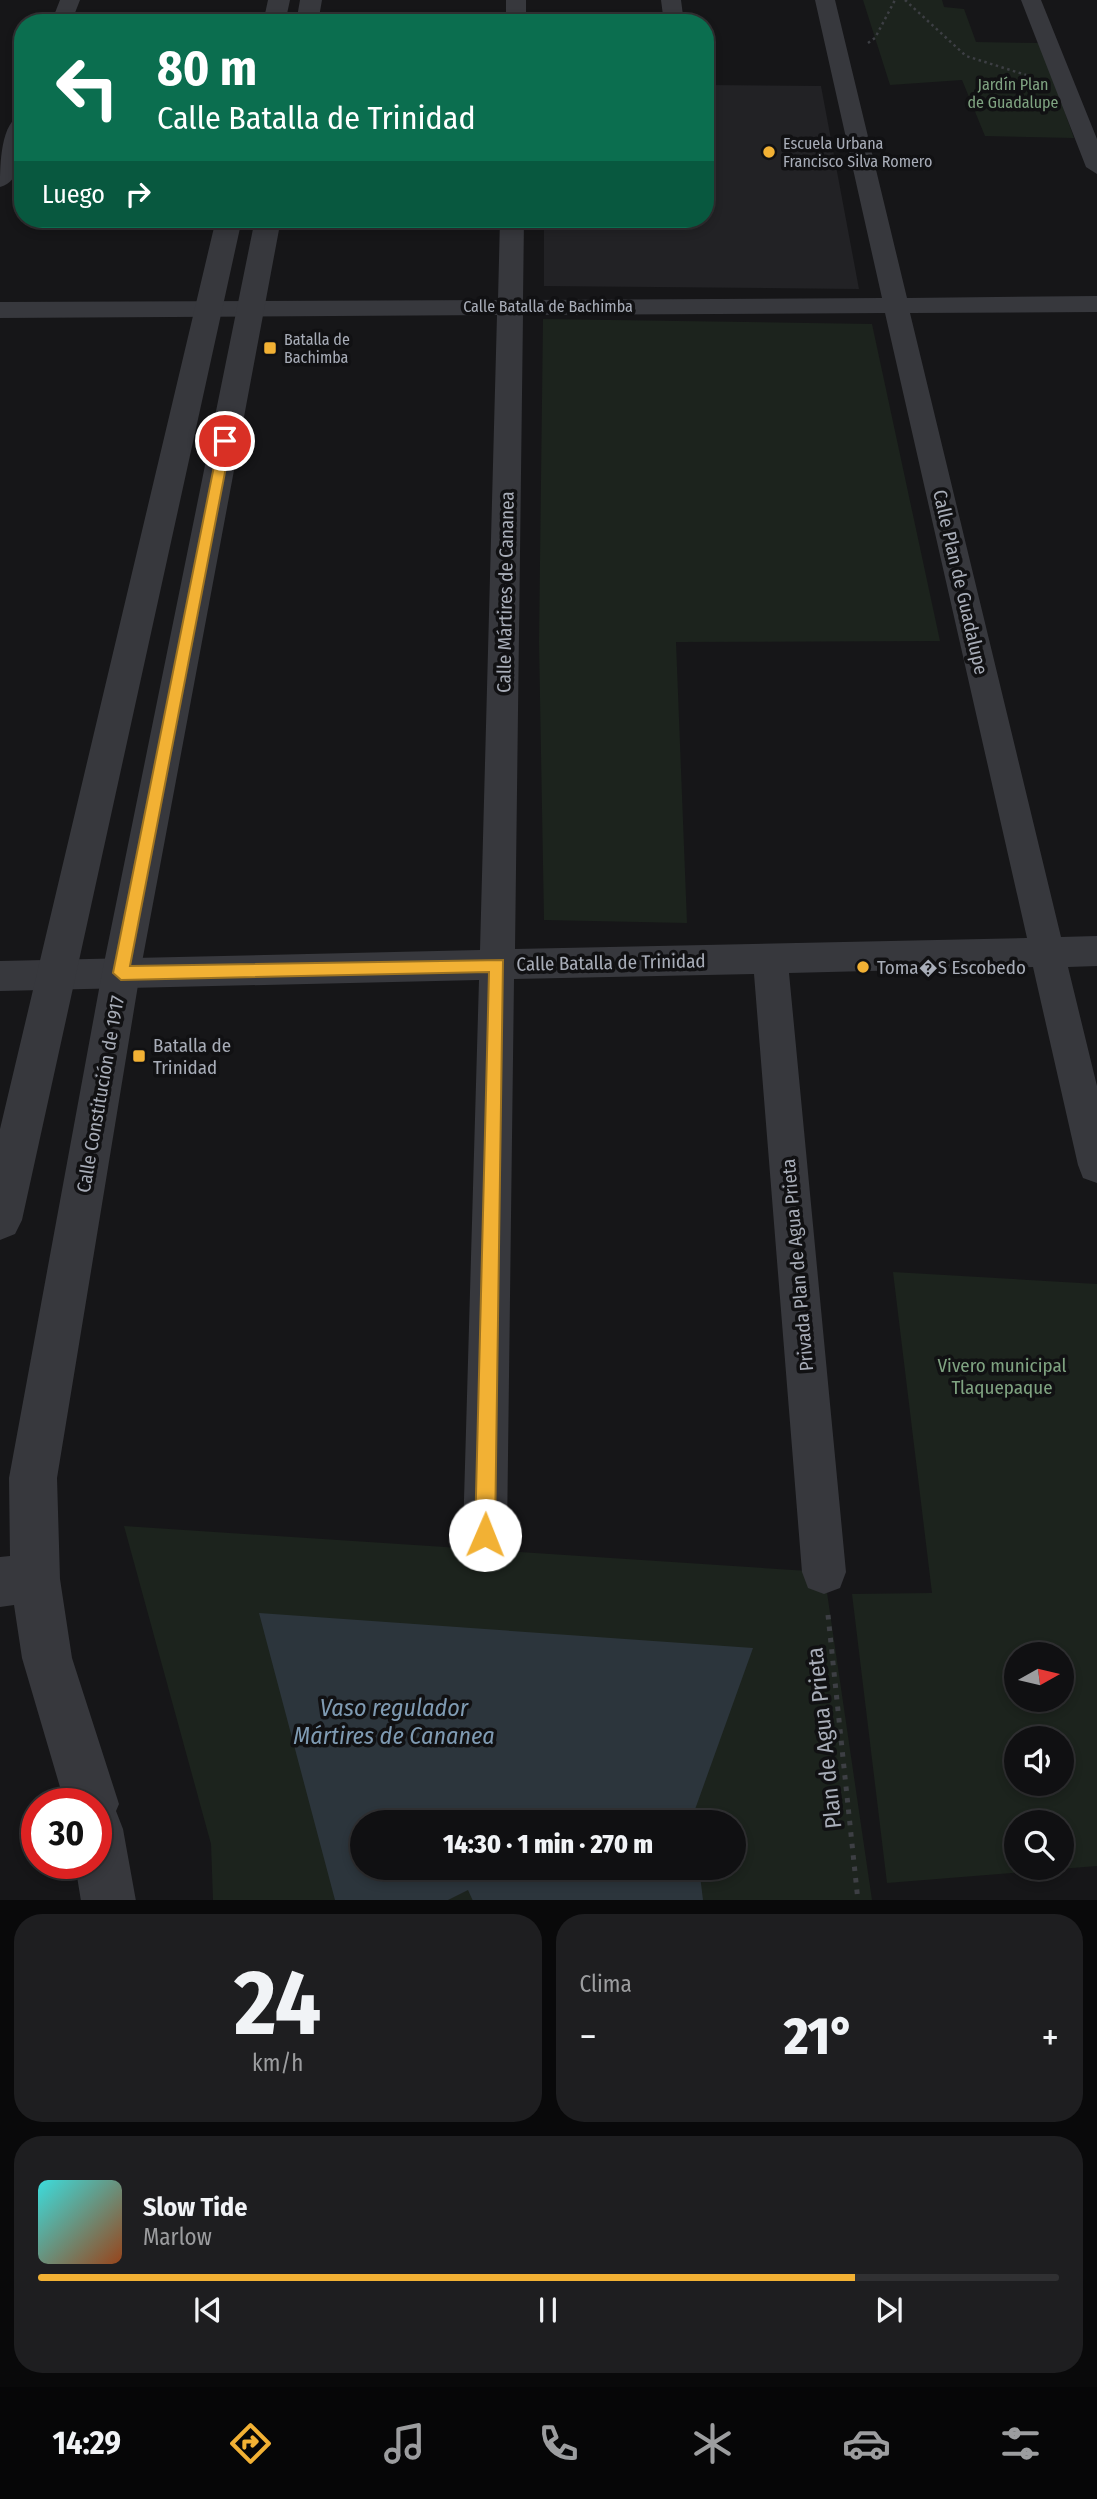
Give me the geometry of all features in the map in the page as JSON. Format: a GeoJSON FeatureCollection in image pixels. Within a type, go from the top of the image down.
{"type":"FeatureCollection","features":[{"type":"Feature","properties":{"kind":"street","name":"Calle Plan de Guadalupe"},"geometry":{"type":"LineString","coordinates":[[825,0],[1097,1165]]}},
{"type":"Feature","properties":{"kind":"street"},"geometry":{"type":"LineString","coordinates":[[1031,0],[1097,167]]}},
{"type":"Feature","properties":{"kind":"street"},"geometry":{"type":"LineString","coordinates":[[0,180],[14,144]]}},
{"type":"Feature","properties":{"kind":"street"},"geometry":{"type":"LineString","coordinates":[[0,1220],[227,228]]}},
{"type":"Feature","properties":{"kind":"street","name":"Calle Constitución de 1917"},"geometry":{"type":"LineString","coordinates":[[87,1788],[47,1658],[18,1580],[33,1478],[121,973],[266,228]]}},
{"type":"Feature","properties":{"kind":"street","name":"Calle Mártires de Cananea"},"geometry":{"type":"LineString","coordinates":[[485,1535],[512,228]]}},
{"type":"Feature","properties":{"kind":"street","name":"Calle Batalla de Bachimba"},"geometry":{"type":"LineString","coordinates":[[0,310],[1097,304]]}},
{"type":"Feature","properties":{"kind":"street","name":"Calle Batalla de Trinidad"},"geometry":{"type":"LineString","coordinates":[[0,976],[1097,951]]}},
{"type":"Feature","properties":{"kind":"street","name":"Privada Plan de Agua Prieta"},"geometry":{"type":"LineString","coordinates":[[770,958],[824,1572]]}},
{"type":"Feature","properties":{"kind":"street"},"geometry":{"type":"LineString","coordinates":[[102,1879],[105,1899]]}},
{"type":"Feature","properties":{"kind":"path"},"geometry":{"type":"LineString","coordinates":[[840,63],[875,38],[895,0]]}},
{"type":"Feature","properties":{"kind":"path"},"geometry":{"type":"LineString","coordinates":[[905,0],[966,56],[1006,70],[1064,83]]}},
{"type":"Feature","properties":{"kind":"path","name":"Plan de Agua Prieta"},"geometry":{"type":"LineString","coordinates":[[824,1572],[858,1900]]}},
{"type":"Feature","properties":{"kind":"shaded area","name":"Escuela Urbana Francisco Silva Romero"},"geometry":{"type":"Polygon","coordinates":[[[714,85],[821,86],[859,289],[544,286],[544,228],[714,228],[714,85]]]}},
{"type":"Feature","properties":{"kind":"green space","name":"Jardín Plan de Guadalupe"},"geometry":{"type":"Polygon","coordinates":[[[863,0],[942,0],[944,7],[964,9],[976,42],[1040,43],[1074,138],[985,136],[962,80],[890,85],[863,0]]]}},
{"type":"Feature","properties":{"kind":"green space"},"geometry":{"type":"Polygon","coordinates":[[[543,319],[872,324],[940,641],[676,642],[687,923],[544,920],[539,642],[543,319]]]}},
{"type":"Feature","properties":{"kind":"green space","name":"Vivero municipal Tlaquepaque"},"geometry":{"type":"Polygon","coordinates":[[[893,1272],[1097,1284],[1097,1866],[1074,1868],[1074,1810],[1004,1810],[1004,1874],[887,1883],[852,1594],[932,1593],[893,1272]]]}},
{"type":"Feature","properties":{"kind":"green space"},"geometry":{"type":"Polygon","coordinates":[[[124,1526],[824,1572],[872,1900],[213,1900],[211,1844],[124,1526]]]}},
{"type":"Feature","properties":{"kind":"water","name":"Vaso regulador Mártires de Cananea"},"geometry":{"type":"Polygon","coordinates":[[[259,1613],[753,1648],[695,1810],[350,1810],[350,1880],[701,1880],[703,1900],[473,1900],[468,1890],[448,1900],[335,1900],[259,1613]]]}},
{"type":"Feature","properties":{"kind":"place","name":"Escuela Urbana Francisco Silva Romero"},"geometry":{"type":"Point","coordinates":[769,152]}},
{"type":"Feature","properties":{"kind":"place","name":"Batalla de Bachimba"},"geometry":{"type":"Point","coordinates":[270,348]}},
{"type":"Feature","properties":{"kind":"place","name":"Toma�S Escobedo"},"geometry":{"type":"Point","coordinates":[863,967]}},
{"type":"Feature","properties":{"kind":"place","name":"Batalla de Trinidad"},"geometry":{"type":"Point","coordinates":[139,1056]}},
{"type":"Feature","properties":{"kind":"route"},"geometry":{"type":"LineString","coordinates":[[225,441],[121,973],[498,965],[485,1535]]}}]}
